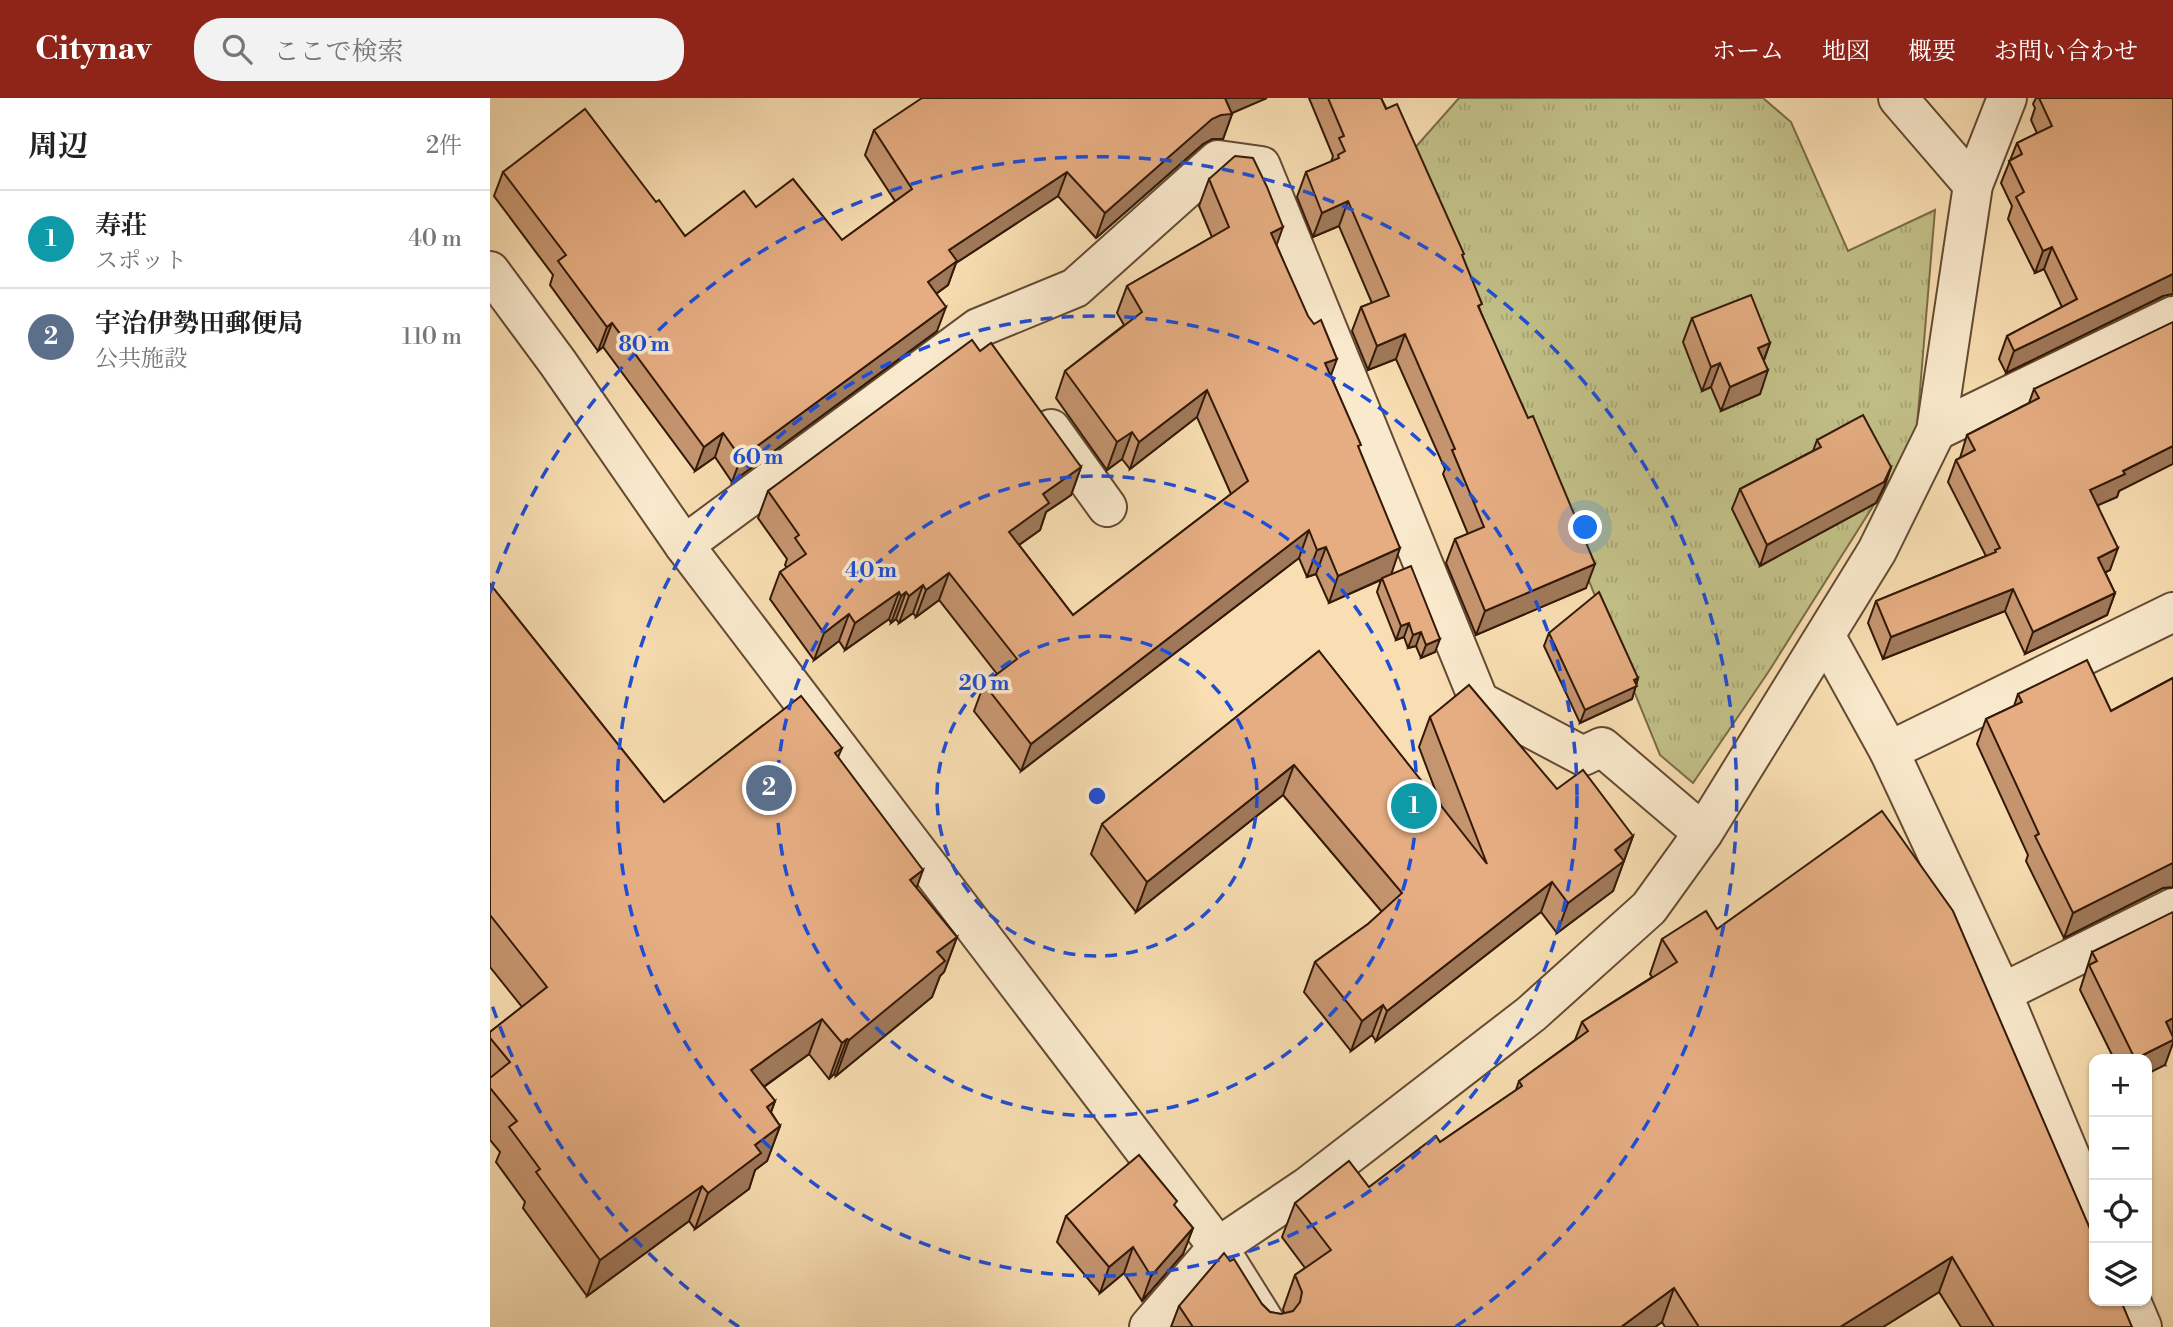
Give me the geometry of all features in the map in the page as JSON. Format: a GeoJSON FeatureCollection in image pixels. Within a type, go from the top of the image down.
{"type":"FeatureCollection","features":[{"type":"Feature","properties":{"kind":"street"},"geometry":{"type":"LineString","coordinates":[[1898,98],[1973,185]]}},
{"type":"Feature","properties":{"kind":"street"},"geometry":{"type":"LineString","coordinates":[[1149,1327],[1218,1247],[1318,1179],[1531,1014],[1649,908],[1703,834],[1877,551],[1936,432],[1973,185],[2007,98]]}},
{"type":"Feature","properties":{"kind":"street"},"geometry":{"type":"LineString","coordinates":[[684,545],[978,328],[1075,288],[1218,160],[1262,166],[1479,701],[1583,756],[1602,747],[1703,834]]}},
{"type":"Feature","properties":{"kind":"street"},"geometry":{"type":"LineString","coordinates":[[490,271],[558,363],[684,545],[1218,1247],[1268,1327]]}},
{"type":"Feature","properties":{"kind":"street"},"geometry":{"type":"LineString","coordinates":[[1936,432],[2173,316]]}},
{"type":"Feature","properties":{"kind":"street"},"geometry":{"type":"LineString","coordinates":[[978,328],[1002,361]]}},
{"type":"Feature","properties":{"kind":"street"},"geometry":{"type":"LineString","coordinates":[[1034,406],[1107,507]]}},
{"type":"Feature","properties":{"kind":"street"},"geometry":{"type":"LineString","coordinates":[[1889,751],[2173,612]]}},
{"type":"Feature","properties":{"kind":"street"},"geometry":{"type":"LineString","coordinates":[[1826,637],[1889,751],[2002,993],[2089,1201]]}},
{"type":"Feature","properties":{"kind":"street"},"geometry":{"type":"LineString","coordinates":[[2002,993],[2173,908]]}},
{"type":"Feature","properties":{"kind":"street"},"geometry":{"type":"LineString","coordinates":[[2133,1306],[2142,1327]]}},
{"type":"Feature","properties":{"kind":"green space"},"geometry":{"type":"Polygon","coordinates":[[[1459,98],[1763,98],[1791,122],[1848,251],[1935,210],[1916,438],[1769,671],[1693,783],[1660,755],[1413,150],[1459,98]]]}},
{"type":"Feature","properties":{"kind":"building"},"geometry":{"type":"Polygon","coordinates":[[[922,98],[1225,98],[1232,114],[1212,119],[1105,213],[1067,172],[949,250],[957,261],[928,282],[946,307],[741,458],[723,433],[704,447],[612,323],[607,327],[558,261],[566,255],[503,172],[585,109],[685,236],[744,191],[756,207],[793,179],[842,240],[912,189],[874,130],[922,98]]]}},
{"type":"Feature","properties":{"kind":"building"},"geometry":{"type":"Polygon","coordinates":[[[1328,98],[1381,98],[1386,109],[1397,104],[1464,254],[1462,255],[1482,304],[1478,306],[1528,418],[1533,416],[1595,564],[1485,611],[1455,539],[1484,527],[1452,450],[1455,449],[1405,334],[1377,346],[1361,307],[1389,296],[1348,201],[1322,213],[1306,172],[1339,158],[1338,155],[1345,151],[1339,138],[1344,136],[1328,98]]]}},
{"type":"Feature","properties":{"kind":"building"},"geometry":{"type":"Polygon","coordinates":[[[2039,98],[2173,98],[2173,274],[2014,351],[2007,336],[2077,299],[2052,247],[2043,251],[2016,197],[2024,192],[2009,161],[2022,154],[2017,143],[2052,126],[2039,98]]]}},
{"type":"Feature","properties":{"kind":"building"},"geometry":{"type":"Polygon","coordinates":[[[1235,156],[1253,158],[1267,187],[1283,227],[1271,233],[1308,316],[1314,324],[1321,320],[1337,359],[1325,363],[1361,445],[1358,446],[1400,548],[1338,576],[1326,547],[1317,550],[1309,530],[1031,744],[984,684],[1017,659],[949,573],[926,590],[923,585],[909,596],[906,592],[901,596],[899,592],[855,623],[849,614],[824,633],[780,572],[806,554],[795,538],[799,535],[768,491],[972,340],[980,351],[991,343],[1081,467],[1043,494],[1049,503],[1009,532],[1073,615],[1248,481],[1207,390],[1139,442],[1132,432],[1117,442],[1065,371],[1142,312],[1127,286],[1229,227],[1209,179],[1235,156]]]}},
{"type":"Feature","properties":{"kind":"building"},"geometry":{"type":"Polygon","coordinates":[[[1751,295],[1770,343],[1758,348],[1768,370],[1730,387],[1720,363],[1711,367],[1692,318],[1751,295]]]}},
{"type":"Feature","properties":{"kind":"building"},"geometry":{"type":"Polygon","coordinates":[[[2173,322],[2173,446],[2123,471],[2125,474],[2090,490],[2118,548],[2098,558],[2115,593],[2033,632],[2013,589],[1891,637],[1876,601],[1996,552],[1995,550],[2000,548],[1956,460],[1975,450],[1967,435],[2039,398],[2034,389],[2173,322]]]}},
{"type":"Feature","properties":{"kind":"building"},"geometry":{"type":"Polygon","coordinates":[[[1863,415],[1891,467],[1884,482],[1767,545],[1740,489],[1821,447],[1817,440],[1863,415]]]}},
{"type":"Feature","properties":{"kind":"building"},"geometry":{"type":"Polygon","coordinates":[[[1411,566],[1440,639],[1426,645],[1421,632],[1413,635],[1409,623],[1401,626],[1382,578],[1411,566]]]}},
{"type":"Feature","properties":{"kind":"building"},"geometry":{"type":"Polygon","coordinates":[[[490,584],[664,802],[801,696],[842,748],[835,753],[923,870],[910,880],[957,937],[937,952],[945,961],[849,1040],[842,1043],[822,1019],[751,1070],[775,1101],[767,1107],[780,1126],[755,1145],[761,1153],[708,1193],[702,1186],[600,1260],[536,1172],[540,1169],[509,1127],[517,1121],[490,1088],[490,1078],[510,1062],[490,1038],[490,1032],[547,987],[490,915],[490,584]]]}},
{"type":"Feature","properties":{"kind":"building"},"geometry":{"type":"Polygon","coordinates":[[[1599,592],[1638,678],[1634,680],[1637,686],[1585,710],[1549,633],[1599,592]]]}},
{"type":"Feature","properties":{"kind":"building"},"geometry":{"type":"Polygon","coordinates":[[[1319,651],[1487,864],[1430,717],[1469,685],[1557,789],[1583,770],[1633,836],[1615,850],[1624,861],[1568,903],[1552,882],[1387,1011],[1383,1005],[1362,1021],[1315,962],[1368,924],[1402,893],[1294,765],[1147,882],[1102,824],[1319,651]]]}},
{"type":"Feature","properties":{"kind":"building"},"geometry":{"type":"Polygon","coordinates":[[[2087,660],[2111,711],[2173,678],[2173,863],[2073,913],[2035,836],[2039,834],[1986,719],[2022,702],[2018,694],[2087,660]]]}},
{"type":"Feature","properties":{"kind":"building"},"geometry":{"type":"Polygon","coordinates":[[[1882,811],[1953,911],[2089,1226],[2089,1306],[2123,1306],[2132,1327],[1994,1327],[1952,1257],[1840,1327],[1699,1327],[1674,1288],[1621,1327],[1193,1327],[1179,1306],[1224,1253],[1230,1261],[1234,1259],[1262,1304],[1270,1312],[1281,1314],[1293,1311],[1300,1302],[1302,1292],[1295,1275],[1331,1250],[1295,1203],[1349,1161],[1369,1187],[1436,1136],[1440,1142],[1522,1086],[1519,1081],[1588,1031],[1582,1022],[1677,962],[1662,939],[1706,911],[1717,929],[1882,811]]]}},
{"type":"Feature","properties":{"kind":"building"},"geometry":{"type":"Polygon","coordinates":[[[2173,912],[2173,1018],[2166,1022],[2173,1040],[2145,1054],[2133,1054],[2089,965],[2097,961],[2092,952],[2173,912]]]}},
{"type":"Feature","properties":{"kind":"building"},"geometry":{"type":"Polygon","coordinates":[[[1139,1155],[1177,1201],[1174,1205],[1193,1228],[1151,1276],[1133,1247],[1109,1267],[1066,1216],[1139,1155]]]}},
{"type":"Feature","properties":{"kind":"place","name":"宇治伊勢田郵便局"},"geometry":{"type":"Point","coordinates":[769,788]}},
{"type":"Feature","properties":{"kind":"place","name":"寿荘"},"geometry":{"type":"Point","coordinates":[1414,806]}}]}
